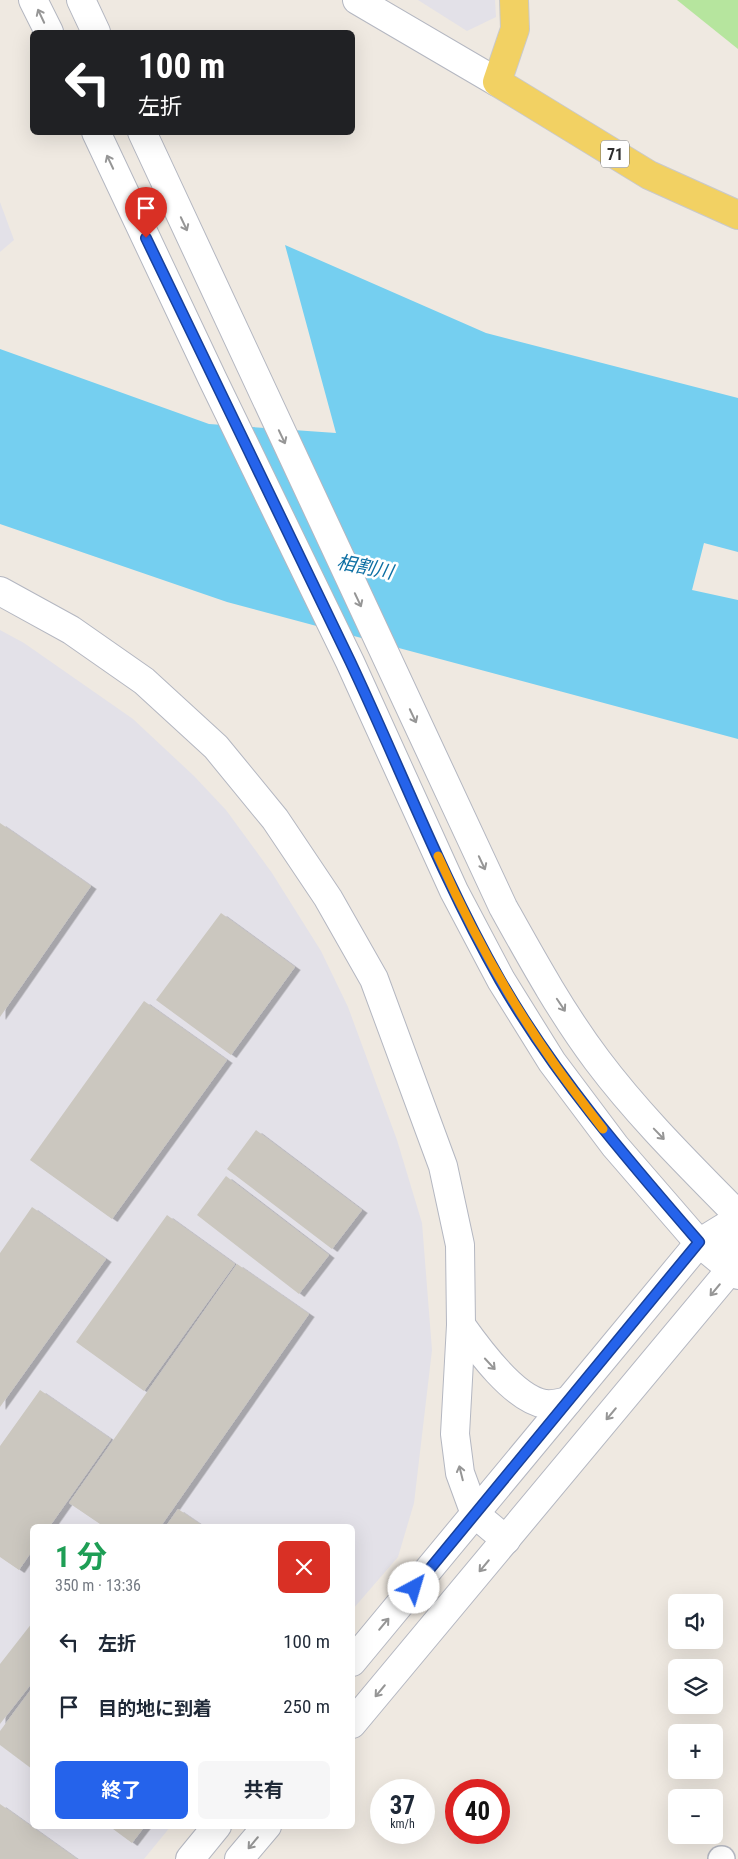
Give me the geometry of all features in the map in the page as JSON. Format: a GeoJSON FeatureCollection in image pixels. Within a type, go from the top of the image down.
{"type":"FeatureCollection","features":[{"type":"Feature","properties":{"kind":"main road"},"geometry":{"type":"LineString","coordinates":[[497,82],[515,29],[514,0]]}},
{"type":"Feature","properties":{"kind":"main road","name":"71"},"geometry":{"type":"LineString","coordinates":[[497,82],[649,175],[738,215]]}},
{"type":"Feature","properties":{"kind":"street"},"geometry":{"type":"LineString","coordinates":[[33,0],[48,30]]}},
{"type":"Feature","properties":{"kind":"street"},"geometry":{"type":"LineString","coordinates":[[81,0],[95,30]]}},
{"type":"Feature","properties":{"kind":"street"},"geometry":{"type":"LineString","coordinates":[[357,0],[497,82]]}},
{"type":"Feature","properties":{"kind":"street"},"geometry":{"type":"LineString","coordinates":[[97,135],[213,380],[350,662],[454,891],[500,980],[552,1062],[616,1146],[699,1242],[735,1272]]}},
{"type":"Feature","properties":{"kind":"street"},"geometry":{"type":"LineString","coordinates":[[143,135],[261,392],[503,907],[547,984],[596,1059],[644,1119],[738,1217],[699,1242],[355,1658]]}},
{"type":"Feature","properties":{"kind":"street"},"geometry":{"type":"LineString","coordinates":[[0,590],[71,630],[144,681],[216,747],[275,819],[328,898],[374,979],[443,1166],[460,1245],[461,1325],[455,1434],[460,1473],[475,1514],[506,1540]]}},
{"type":"Feature","properties":{"kind":"street"},"geometry":{"type":"LineString","coordinates":[[355,1720],[735,1272],[738,1230]]}},
{"type":"Feature","properties":{"kind":"street"},"geometry":{"type":"LineString","coordinates":[[461,1325],[489,1363],[522,1393],[543,1404],[568,1401]]}},
{"type":"Feature","properties":{"kind":"street"},"geometry":{"type":"LineString","coordinates":[[190,1859],[215,1829]]}},
{"type":"Feature","properties":{"kind":"street"},"geometry":{"type":"LineString","coordinates":[[239,1859],[264,1829]]}},
{"type":"Feature","properties":{"kind":"shaded area"},"geometry":{"type":"Polygon","coordinates":[[[418,0],[495,0],[496,17],[467,31],[418,0]]]}},
{"type":"Feature","properties":{"kind":"shaded area"},"geometry":{"type":"Polygon","coordinates":[[[0,202],[14,240],[0,252],[0,202]]]}},
{"type":"Feature","properties":{"kind":"shaded area"},"geometry":{"type":"Polygon","coordinates":[[[0,630],[24,643],[133,719],[194,776],[226,810],[272,873],[321,951],[348,1007],[397,1140],[422,1223],[432,1350],[414,1503],[398,1557],[355,1607],[355,1524],[30,1524],[30,1829],[169,1829],[144,1859],[0,1859],[0,630]]]}},
{"type":"Feature","properties":{"kind":"green space"},"geometry":{"type":"Polygon","coordinates":[[[677,0],[738,0],[738,49],[677,0]]]}},
{"type":"Feature","properties":{"kind":"water","name":"相割川"},"geometry":{"type":"Polygon","coordinates":[[[285,245],[486,333],[738,398],[738,552],[704,543],[692,590],[738,600],[738,739],[227,602],[0,524],[0,349],[209,424],[336,433],[285,245]]]}},
{"type":"Feature","properties":{"kind":"building"},"geometry":{"type":"Polygon","coordinates":[[[0,823],[91,886],[0,1017],[0,823]]]}},
{"type":"Feature","properties":{"kind":"building"},"geometry":{"type":"Polygon","coordinates":[[[221,913],[295,967],[231,1055],[156,1000],[221,913]]]}},
{"type":"Feature","properties":{"kind":"building"},"geometry":{"type":"Polygon","coordinates":[[[144,1001],[227,1060],[112,1219],[30,1160],[144,1001]]]}},
{"type":"Feature","properties":{"kind":"building"},"geometry":{"type":"Polygon","coordinates":[[[256,1130],[362,1210],[332,1249],[227,1169],[256,1130]]]}},
{"type":"Feature","properties":{"kind":"building"},"geometry":{"type":"Polygon","coordinates":[[[226,1176],[329,1255],[299,1294],[197,1215],[226,1176]]]}},
{"type":"Feature","properties":{"kind":"building"},"geometry":{"type":"Polygon","coordinates":[[[32,1207],[106,1259],[0,1407],[0,1253],[32,1207]]]}},
{"type":"Feature","properties":{"kind":"building"},"geometry":{"type":"Polygon","coordinates":[[[167,1215],[235,1264],[144,1391],[76,1342],[167,1215]]]}},
{"type":"Feature","properties":{"kind":"building"},"geometry":{"type":"Polygon","coordinates":[[[237,1264],[309,1314],[162,1524],[100,1524],[69,1503],[237,1264]]]}},
{"type":"Feature","properties":{"kind":"building"},"geometry":{"type":"Polygon","coordinates":[[[40,1390],[111,1439],[51,1524],[30,1524],[30,1554],[19,1570],[0,1557],[0,1446],[40,1390]]]}},
{"type":"Feature","properties":{"kind":"building"},"geometry":{"type":"Polygon","coordinates":[[[178,1509],[200,1524],[167,1524],[178,1509]]]}},
{"type":"Feature","properties":{"kind":"building"},"geometry":{"type":"Polygon","coordinates":[[[30,1626],[30,1686],[0,1724],[0,1664],[30,1626]]]}},
{"type":"Feature","properties":{"kind":"building"},"geometry":{"type":"Polygon","coordinates":[[[30,1691],[30,1768],[0,1745],[0,1731],[30,1691]]]}},
{"type":"Feature","properties":{"kind":"building"},"geometry":{"type":"Polygon","coordinates":[[[0,1804],[30,1825],[30,1829],[35,1829],[77,1859],[0,1859],[0,1804]]]}},
{"type":"Feature","properties":{"kind":"building"},"geometry":{"type":"Polygon","coordinates":[[[113,1829],[143,1829],[132,1843],[113,1829]]]}},
{"type":"Feature","properties":{"kind":"slow traffic"},"geometry":{"type":"LineString","coordinates":[[438,856],[500,980],[552,1062],[603,1129]]}},
{"type":"Feature","properties":{"kind":"route"},"geometry":{"type":"LineString","coordinates":[[146,238],[350,662],[454,891],[500,980],[552,1062],[616,1146],[699,1242],[414,1588]]}}]}
